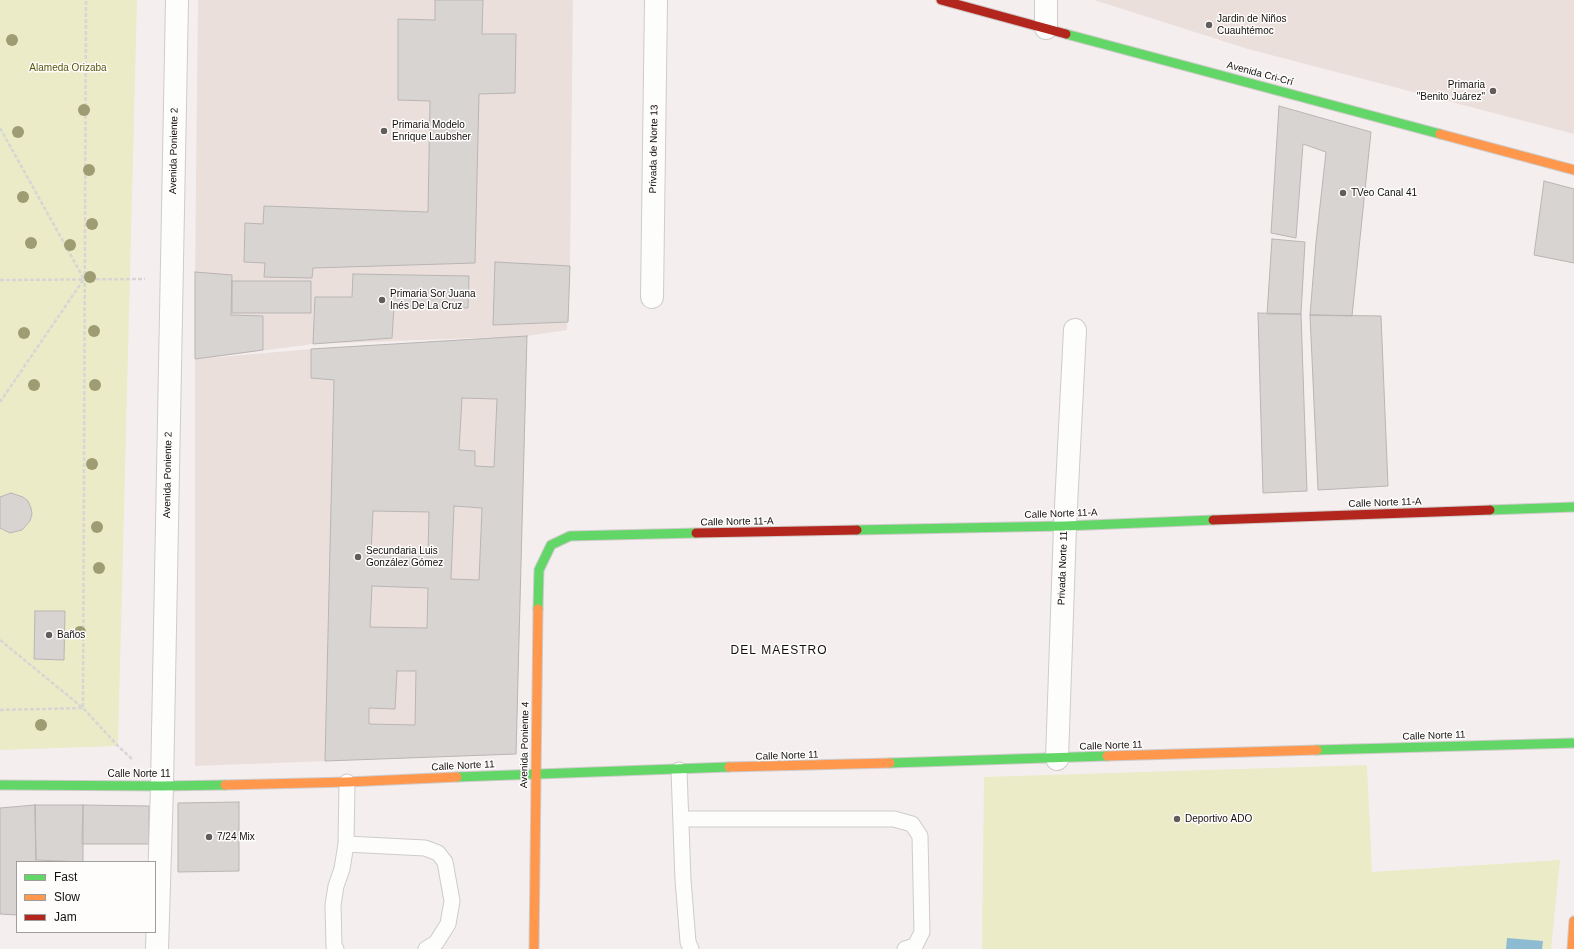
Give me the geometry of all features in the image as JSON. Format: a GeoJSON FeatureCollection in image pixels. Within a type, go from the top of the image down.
{"type":"FeatureCollection","features":[{"type":"Feature","properties":{"kind":"street","name":"Avenida Poniente 2"},"geometry":{"type":"LineString","coordinates":[[157,949],[162,786],[177,0]]}},
{"type":"Feature","properties":{"kind":"street","name":"Privada de Norte 13"},"geometry":{"type":"LineString","coordinates":[[652,297],[656,0]]}},
{"type":"Feature","properties":{"kind":"street","name":"Avenida Cri-Crí"},"geometry":{"type":"LineString","coordinates":[[940,0],[1574,170]]}},
{"type":"Feature","properties":{"kind":"street"},"geometry":{"type":"LineString","coordinates":[[1046,0],[1046,28]]}},
{"type":"Feature","properties":{"kind":"street","name":"Privada Norte 11"},"geometry":{"type":"LineString","coordinates":[[1057,758],[1065,526],[1075,330]]}},
{"type":"Feature","properties":{"kind":"street","name":"Calle Norte 11-A"},"geometry":{"type":"LineString","coordinates":[[551,545],[570,536],[1065,526],[1574,507]]}},
{"type":"Feature","properties":{"kind":"street","name":"Avenida Poniente 4"},"geometry":{"type":"LineString","coordinates":[[534,949],[540,570],[551,545]]}},
{"type":"Feature","properties":{"kind":"street","name":"Calle Norte 11"},"geometry":{"type":"LineString","coordinates":[[0,785],[162,786],[347,782],[536,774],[1574,743]]}},
{"type":"Feature","properties":{"kind":"street"},"geometry":{"type":"LineString","coordinates":[[1572,949],[1574,921]]}},
{"type":"Feature","properties":{"kind":"lane"},"geometry":{"type":"LineString","coordinates":[[679,770],[688,942],[691,949]]}},
{"type":"Feature","properties":{"kind":"lane"},"geometry":{"type":"LineString","coordinates":[[336,949],[334,946],[333,904],[336,886],[342,870],[346,844],[347,782]]}},
{"type":"Feature","properties":{"kind":"lane"},"geometry":{"type":"LineString","coordinates":[[681,819],[894,819],[912,824],[920,836],[922,932],[915,946],[905,949]]}},
{"type":"Feature","properties":{"kind":"lane"},"geometry":{"type":"LineString","coordinates":[[346,844],[425,848],[438,854],[444,862],[452,901],[448,924],[436,943],[426,949]]}},
{"type":"Feature","properties":{"kind":"path"},"geometry":{"type":"LineString","coordinates":[[83,708],[86,0]]}},
{"type":"Feature","properties":{"kind":"path"},"geometry":{"type":"LineString","coordinates":[[0,128],[84,279]]}},
{"type":"Feature","properties":{"kind":"path"},"geometry":{"type":"LineString","coordinates":[[0,402],[84,279]]}},
{"type":"Feature","properties":{"kind":"path"},"geometry":{"type":"LineString","coordinates":[[0,280],[172,279]]}},
{"type":"Feature","properties":{"kind":"path"},"geometry":{"type":"LineString","coordinates":[[0,640],[83,708],[118,746],[162,786]]}},
{"type":"Feature","properties":{"kind":"path"},"geometry":{"type":"LineString","coordinates":[[0,710],[83,708]]}},
{"type":"Feature","properties":{"kind":"shaded area"},"geometry":{"type":"Polygon","coordinates":[[[198,0],[573,0],[570,266],[567,330],[527,336],[516,754],[195,766],[195,272],[198,0]],[[502,337],[313,344],[208,358],[311,349],[502,337]]]}},
{"type":"Feature","properties":{"kind":"shaded area","name":"Primaria \"Benito Juárez\""},"geometry":{"type":"Polygon","coordinates":[[[1094,0],[1574,0],[1574,134],[1248,49],[1094,0]]]}},
{"type":"Feature","properties":{"kind":"green space","name":"Alameda Orizaba"},"geometry":{"type":"Polygon","coordinates":[[[0,0],[137,0],[118,746],[0,750],[0,0]]]}},
{"type":"Feature","properties":{"kind":"green space","name":"Deportivo ADO"},"geometry":{"type":"Polygon","coordinates":[[[1367,765],[1372,872],[1560,860],[1551,949],[982,949],[984,777],[1367,765]]]}},
{"type":"Feature","properties":{"kind":"water"},"geometry":{"type":"Polygon","coordinates":[[[1507,938],[1543,941],[1542,949],[1506,949],[1507,938]]]}},
{"type":"Feature","properties":{"kind":"building"},"geometry":{"type":"Polygon","coordinates":[[[435,0],[483,0],[482,34],[516,34],[515,93],[479,94],[475,263],[313,268],[312,278],[264,277],[265,263],[244,262],[245,223],[263,224],[264,206],[428,212],[430,101],[398,100],[398,19],[435,20],[435,0]]]}},
{"type":"Feature","properties":{"kind":"building","name":"TVeo Canal 41"},"geometry":{"type":"Polygon","coordinates":[[[1279,106],[1371,132],[1352,316],[1310,315],[1326,152],[1303,144],[1296,238],[1271,233],[1279,106]]]}},
{"type":"Feature","properties":{"kind":"building"},"geometry":{"type":"Polygon","coordinates":[[[1544,181],[1574,189],[1574,263],[1534,255],[1544,181]]]}},
{"type":"Feature","properties":{"kind":"building"},"geometry":{"type":"Polygon","coordinates":[[[1272,239],[1305,242],[1301,314],[1267,314],[1272,239]]]}},
{"type":"Feature","properties":{"kind":"building"},"geometry":{"type":"Polygon","coordinates":[[[495,262],[570,266],[568,322],[493,325],[495,262]]]}},
{"type":"Feature","properties":{"kind":"building"},"geometry":{"type":"Polygon","coordinates":[[[195,272],[232,275],[231,315],[263,316],[263,350],[195,359],[195,272]]]}},
{"type":"Feature","properties":{"kind":"building"},"geometry":{"type":"Polygon","coordinates":[[[353,274],[469,276],[468,308],[394,306],[392,338],[313,344],[315,297],[352,297],[353,274]]]}},
{"type":"Feature","properties":{"kind":"building"},"geometry":{"type":"Polygon","coordinates":[[[232,281],[311,281],[311,313],[232,313],[232,281]]]}},
{"type":"Feature","properties":{"kind":"building"},"geometry":{"type":"Polygon","coordinates":[[[1258,313],[1301,314],[1307,491],[1263,493],[1258,313]]]}},
{"type":"Feature","properties":{"kind":"building"},"geometry":{"type":"Polygon","coordinates":[[[1310,315],[1381,316],[1388,486],[1318,490],[1310,315]]]}},
{"type":"Feature","properties":{"kind":"building"},"geometry":{"type":"Polygon","coordinates":[[[527,336],[516,754],[325,761],[334,380],[311,378],[311,349],[527,336]],[[462,398],[459,450],[475,451],[475,466],[494,467],[497,399],[462,398]],[[454,506],[451,579],[479,580],[482,508],[454,506]],[[373,511],[371,552],[428,553],[429,512],[373,511]],[[372,586],[370,627],[427,628],[428,588],[372,586]],[[397,671],[395,709],[369,708],[369,724],[415,725],[416,671],[397,671]]]}},
{"type":"Feature","properties":{"kind":"building"},"geometry":{"type":"Polygon","coordinates":[[[11,493],[23,497],[28,501],[32,514],[30,521],[22,530],[10,533],[0,528],[0,497],[11,493]]]}},
{"type":"Feature","properties":{"kind":"building","name":"Baños"},"geometry":{"type":"Polygon","coordinates":[[[35,611],[65,611],[64,660],[34,659],[35,611]]]}},
{"type":"Feature","properties":{"kind":"building","name":"7/24 Mix"},"geometry":{"type":"Polygon","coordinates":[[[239,802],[239,871],[178,872],[178,803],[239,802]]]}},
{"type":"Feature","properties":{"kind":"building"},"geometry":{"type":"Polygon","coordinates":[[[35,805],[36,861],[16,861],[16,915],[0,914],[0,808],[35,805]]]}},
{"type":"Feature","properties":{"kind":"building"},"geometry":{"type":"Polygon","coordinates":[[[35,805],[83,805],[83,861],[36,860],[35,805]]]}},
{"type":"Feature","properties":{"kind":"building"},"geometry":{"type":"Polygon","coordinates":[[[83,805],[149,806],[149,844],[82,844],[83,805]]]}},
{"type":"Feature","properties":{"kind":"traffic: fast"},"geometry":{"type":"LineString","coordinates":[[1066,34],[1440,134]]}},
{"type":"Feature","properties":{"kind":"traffic: fast"},"geometry":{"type":"LineString","coordinates":[[1490,510],[1574,507]]}},
{"type":"Feature","properties":{"kind":"traffic: fast"},"geometry":{"type":"LineString","coordinates":[[857,530],[1065,526],[1213,520]]}},
{"type":"Feature","properties":{"kind":"traffic: fast"},"geometry":{"type":"LineString","coordinates":[[538,609],[539,570],[551,545],[570,536],[696,533]]}},
{"type":"Feature","properties":{"kind":"traffic: fast"},"geometry":{"type":"LineString","coordinates":[[1317,750],[1574,743]]}},
{"type":"Feature","properties":{"kind":"traffic: fast"},"geometry":{"type":"LineString","coordinates":[[890,763],[1107,756]]}},
{"type":"Feature","properties":{"kind":"traffic: fast"},"geometry":{"type":"LineString","coordinates":[[457,777],[729,767]]}},
{"type":"Feature","properties":{"kind":"traffic: fast"},"geometry":{"type":"LineString","coordinates":[[0,785],[225,785]]}},
{"type":"Feature","properties":{"kind":"traffic: slow"},"geometry":{"type":"LineString","coordinates":[[1440,134],[1574,170]]}},
{"type":"Feature","properties":{"kind":"traffic: slow"},"geometry":{"type":"LineString","coordinates":[[534,949],[538,609]]}},
{"type":"Feature","properties":{"kind":"traffic: slow"},"geometry":{"type":"LineString","coordinates":[[1107,756],[1317,750]]}},
{"type":"Feature","properties":{"kind":"traffic: slow"},"geometry":{"type":"LineString","coordinates":[[729,767],[890,763]]}},
{"type":"Feature","properties":{"kind":"traffic: slow"},"geometry":{"type":"LineString","coordinates":[[225,785],[347,782],[457,777]]}},
{"type":"Feature","properties":{"kind":"traffic: slow"},"geometry":{"type":"LineString","coordinates":[[1572,949],[1574,921]]}},
{"type":"Feature","properties":{"kind":"traffic: jam"},"geometry":{"type":"LineString","coordinates":[[941,0],[1066,34]]}},
{"type":"Feature","properties":{"kind":"traffic: jam"},"geometry":{"type":"LineString","coordinates":[[1213,520],[1490,510]]}},
{"type":"Feature","properties":{"kind":"traffic: jam"},"geometry":{"type":"LineString","coordinates":[[696,533],[857,530]]}},
{"type":"Feature","properties":{"kind":"place","name":"Jardin de Niños Cuauhtémoc"},"geometry":{"type":"Point","coordinates":[1209,25]}},
{"type":"Feature","properties":{"kind":"place","name":"Primaria \"Benito Juárez\""},"geometry":{"type":"Point","coordinates":[1493,91]}},
{"type":"Feature","properties":{"kind":"place","name":"Primaria Modelo Enrique Laubsher"},"geometry":{"type":"Point","coordinates":[384,131]}},
{"type":"Feature","properties":{"kind":"place","name":"TVeo Canal 41"},"geometry":{"type":"Point","coordinates":[1343,193]}},
{"type":"Feature","properties":{"kind":"place","name":"Primaria Sor Juana Inés De La Cruz"},"geometry":{"type":"Point","coordinates":[382,300]}},
{"type":"Feature","properties":{"kind":"place","name":"Secundaria Luis González Gómez"},"geometry":{"type":"Point","coordinates":[358,557]}},
{"type":"Feature","properties":{"kind":"place","name":"Baños"},"geometry":{"type":"Point","coordinates":[49,635]}},
{"type":"Feature","properties":{"kind":"place","name":"Deportivo ADO"},"geometry":{"type":"Point","coordinates":[1177,819]}},
{"type":"Feature","properties":{"kind":"place","name":"7/24 Mix"},"geometry":{"type":"Point","coordinates":[209,837]}},
{"type":"Feature","properties":{"kind":"district","name":"DEL MAESTRO"},"geometry":{"type":"Point","coordinates":[779,651]}}]}
